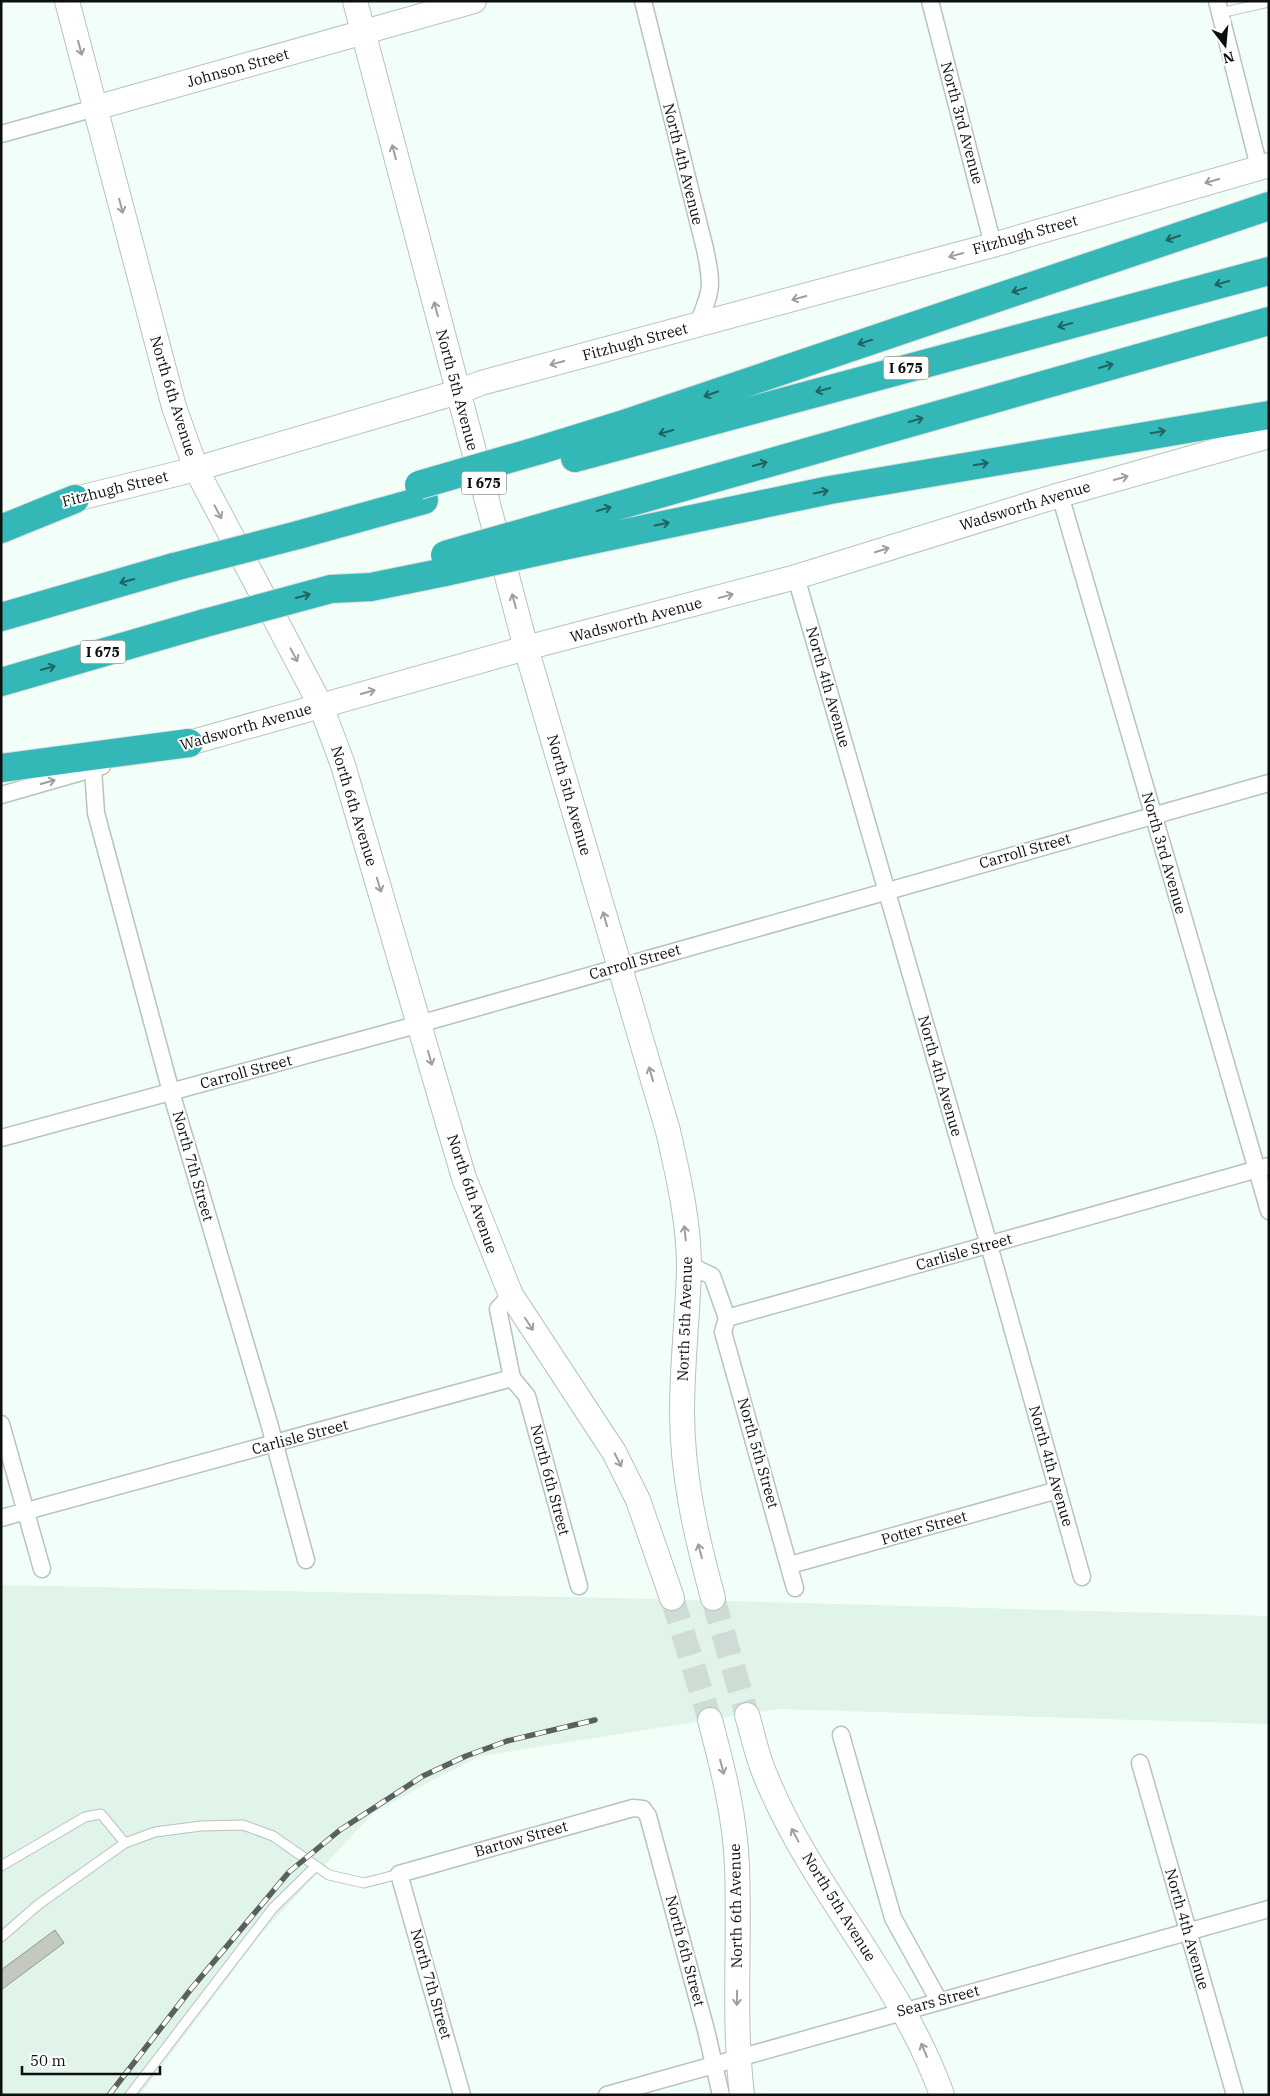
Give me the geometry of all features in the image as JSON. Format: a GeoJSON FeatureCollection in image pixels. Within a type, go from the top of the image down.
{"type":"FeatureCollection","features":[{"type":"Feature","properties":{"kind":"highway"},"geometry":{"type":"LineString","coordinates":[[542,458],[621,425],[1269,206]]}},
{"type":"Feature","properties":{"kind":"highway","name":"I 675"},"geometry":{"type":"LineString","coordinates":[[1,617],[174,567],[305,532],[421,493],[542,458],[1269,271]]}},
{"type":"Feature","properties":{"kind":"highway"},"geometry":{"type":"LineString","coordinates":[[560,534],[1269,320]]}},
{"type":"Feature","properties":{"kind":"highway"},"geometry":{"type":"LineString","coordinates":[[560,534],[830,490],[1269,414]]}},
{"type":"Feature","properties":{"kind":"highway"},"geometry":{"type":"LineString","coordinates":[[1,529],[76,499]]}},
{"type":"Feature","properties":{"kind":"highway","name":"I 675"},"geometry":{"type":"LineString","coordinates":[[1,682],[331,589],[371,587],[443,564],[560,534]]}},
{"type":"Feature","properties":{"kind":"highway"},"geometry":{"type":"LineString","coordinates":[[1,768],[189,743]]}},
{"type":"Feature","properties":{"kind":"street","name":"North 6th Avenue"},"geometry":{"type":"LineString","coordinates":[[67,1],[174,407],[196,469],[321,706],[343,765],[464,1178],[511,1295],[614,1452],[638,1500],[672,1598]]}},
{"type":"Feature","properties":{"kind":"street","name":"North 5th Avenue"},"geometry":{"type":"LineString","coordinates":[[354,1],[526,648],[672,1149],[680,1184],[689,1265],[682,1411],[685,1475],[695,1533],[713,1598]]}},
{"type":"Feature","properties":{"kind":"street","name":"Johnson Street"},"geometry":{"type":"LineString","coordinates":[[1,134],[474,1]]}},
{"type":"Feature","properties":{"kind":"street","name":"North 4th Avenue"},"geometry":{"type":"LineString","coordinates":[[643,1],[705,249],[712,285],[697,326]]}},
{"type":"Feature","properties":{"kind":"street","name":"North 3rd Avenue"},"geometry":{"type":"LineString","coordinates":[[930,1],[993,245]]}},
{"type":"Feature","properties":{"kind":"street"},"geometry":{"type":"LineString","coordinates":[[1218,7],[1264,166]]}},
{"type":"Feature","properties":{"kind":"street","name":"Fitzhugh Street"},"geometry":{"type":"LineString","coordinates":[[1,520],[196,469],[458,392],[481,382],[697,326],[993,245],[1264,166]]}},
{"type":"Feature","properties":{"kind":"street","name":"Wadsworth Avenue"},"geometry":{"type":"LineString","coordinates":[[1,795],[526,648],[796,577],[1060,495],[1269,436]]}},
{"type":"Feature","properties":{"kind":"street","name":"North 3rd Avenue"},"geometry":{"type":"LineString","coordinates":[[1060,495],[1152,815],[1263,1168],[1269,1211]]}},
{"type":"Feature","properties":{"kind":"street","name":"North 4th Avenue"},"geometry":{"type":"LineString","coordinates":[[796,577],[989,1245],[1082,1577]]}},
{"type":"Feature","properties":{"kind":"street","name":"North 7th Street"},"geometry":{"type":"LineString","coordinates":[[93,769],[96,813],[171,1092],[275,1444],[306,1560]]}},
{"type":"Feature","properties":{"kind":"street","name":"Carroll Street"},"geometry":{"type":"LineString","coordinates":[[1,1138],[420,1024],[1269,783]]}},
{"type":"Feature","properties":{"kind":"street","name":"Carlisle Street"},"geometry":{"type":"LineString","coordinates":[[727,1318],[1263,1168]]}},
{"type":"Feature","properties":{"kind":"street"},"geometry":{"type":"LineString","coordinates":[[689,1265],[712,1276],[727,1318]]}},
{"type":"Feature","properties":{"kind":"street"},"geometry":{"type":"LineString","coordinates":[[511,1295],[498,1309],[512,1378]]}},
{"type":"Feature","properties":{"kind":"street","name":"North 5th Street"},"geometry":{"type":"LineString","coordinates":[[727,1318],[723,1332],[795,1588]]}},
{"type":"Feature","properties":{"kind":"street","name":"Carlisle Street"},"geometry":{"type":"LineString","coordinates":[[1,1518],[512,1378]]}},
{"type":"Feature","properties":{"kind":"street","name":"North 6th Street"},"geometry":{"type":"LineString","coordinates":[[512,1378],[527,1396],[579,1586]]}},
{"type":"Feature","properties":{"kind":"street"},"geometry":{"type":"LineString","coordinates":[[1,1424],[42,1569]]}},
{"type":"Feature","properties":{"kind":"street","name":"Potter Street"},"geometry":{"type":"LineString","coordinates":[[790,1565],[1058,1490]]}},
{"type":"Feature","properties":{"kind":"street","name":"North 5th Avenue"},"geometry":{"type":"LineString","coordinates":[[747,1715],[765,1776],[796,1838],[903,2010],[922,2044],[942,2095]]}},
{"type":"Feature","properties":{"kind":"street","name":"North 6th Avenue"},"geometry":{"type":"LineString","coordinates":[[710,1720],[730,1798],[737,1864],[738,2058],[742,2095]]}},
{"type":"Feature","properties":{"kind":"street"},"geometry":{"type":"LineString","coordinates":[[841,1735],[893,1918],[939,2001]]}},
{"type":"Feature","properties":{"kind":"street","name":"North 4th Avenue"},"geometry":{"type":"LineString","coordinates":[[1140,1762],[1235,2095]]}},
{"type":"Feature","properties":{"kind":"street","name":"Bartow Street"},"geometry":{"type":"LineString","coordinates":[[399,1874],[632,1808],[642,1810]]}},
{"type":"Feature","properties":{"kind":"street","name":"North 6th Street"},"geometry":{"type":"LineString","coordinates":[[642,1810],[648,1816],[706,2030],[721,2095]]}},
{"type":"Feature","properties":{"kind":"street","name":"North 7th Street"},"geometry":{"type":"LineString","coordinates":[[399,1874],[462,2095]]}},
{"type":"Feature","properties":{"kind":"street","name":"Sears Street"},"geometry":{"type":"LineString","coordinates":[[607,2095],[1269,1908]]}},
{"type":"Feature","properties":{"kind":"lane"},"geometry":{"type":"LineString","coordinates":[[1218,7],[1269,2]]}},
{"type":"Feature","properties":{"kind":"lane"},"geometry":{"type":"LineString","coordinates":[[1,1866],[85,1816],[102,1814],[125,1843]]}},
{"type":"Feature","properties":{"kind":"lane"},"geometry":{"type":"LineString","coordinates":[[1,1937],[38,1904],[125,1843],[155,1832],[201,1826],[243,1825],[273,1836],[330,1875],[364,1883],[399,1874]]}},
{"type":"Feature","properties":{"kind":"lane"},"geometry":{"type":"LineString","coordinates":[[130,2095],[272,1908],[316,1866]]}},
{"type":"Feature","properties":{"kind":"shaded area"},"geometry":{"type":"Polygon","coordinates":[[[1,1585],[654,1599],[1269,1616],[1269,1724],[777,1709],[481,1756],[372,1814],[262,1933],[140,2095],[1,2095],[1,1585]]]}},
{"type":"Feature","properties":{"kind":"building"},"geometry":{"type":"Polygon","coordinates":[[[55,1930],[64,1943],[1,1990],[1,1970],[55,1930]]]}},
{"type":"Feature","properties":{"kind":"tunnel"},"geometry":{"type":"LineString","coordinates":[[672,1598],[710,1720]]}},
{"type":"Feature","properties":{"kind":"tunnel"},"geometry":{"type":"LineString","coordinates":[[713,1598],[747,1715]]}},
{"type":"Feature","properties":{"kind":"railway"},"geometry":{"type":"LineString","coordinates":[[109,2095],[191,1989],[289,1872],[340,1830],[423,1776],[466,1756],[507,1741],[595,1720]]}}]}
